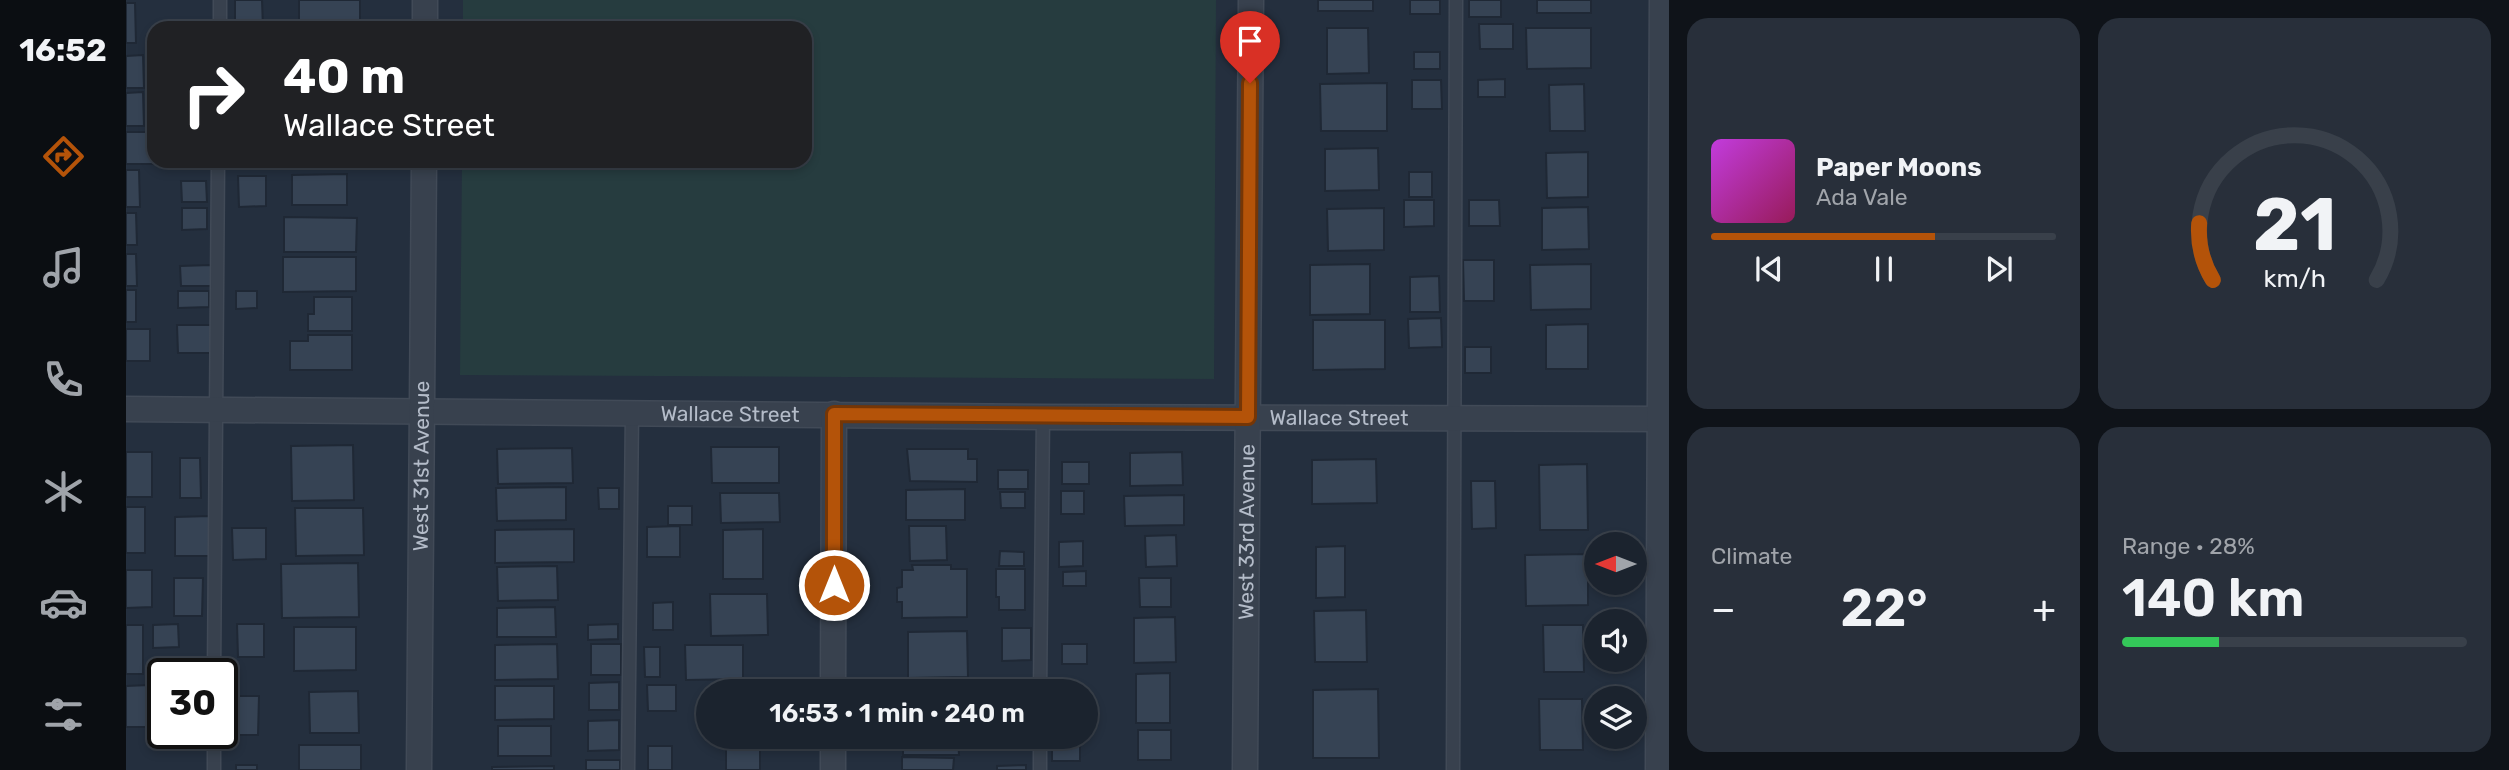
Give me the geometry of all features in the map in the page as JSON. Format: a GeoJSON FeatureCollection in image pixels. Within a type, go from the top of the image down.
{"type":"FeatureCollection","features":[{"type":"Feature","properties":{"kind":"street"},"geometry":{"type":"LineString","coordinates":[[425,0],[425,21]]}},
{"type":"Feature","properties":{"kind":"street","name":"West 33rd Avenue"},"geometry":{"type":"LineString","coordinates":[[1245,770],[1251,0]]}},
{"type":"Feature","properties":{"kind":"street"},"geometry":{"type":"LineString","coordinates":[[1658,770],[1664,419],[1662,0]]}},
{"type":"Feature","properties":{"kind":"street","name":"West 31st Avenue"},"geometry":{"type":"LineString","coordinates":[[419,770],[424,168]]}},
{"type":"Feature","properties":{"kind":"street","name":"Wallace Street"},"geometry":{"type":"LineString","coordinates":[[126,409],[1664,419]]}},
{"type":"Feature","properties":{"kind":"street"},"geometry":{"type":"LineString","coordinates":[[833,679],[834,414]]}},
{"type":"Feature","properties":{"kind":"street"},"geometry":{"type":"LineString","coordinates":[[833,749],[833,770]]}},
{"type":"Feature","properties":{"kind":"lane"},"geometry":{"type":"LineString","coordinates":[[220,0],[220,21]]}},
{"type":"Feature","properties":{"kind":"lane"},"geometry":{"type":"LineString","coordinates":[[1453,770],[1456,0]]}},
{"type":"Feature","properties":{"kind":"lane"},"geometry":{"type":"LineString","coordinates":[[214,658],[218,168]]}},
{"type":"Feature","properties":{"kind":"lane"},"geometry":{"type":"LineString","coordinates":[[628,770],[632,413]]}},
{"type":"Feature","properties":{"kind":"lane"},"geometry":{"type":"LineString","coordinates":[[1040,679],[1043,417]]}},
{"type":"Feature","properties":{"kind":"lane"},"geometry":{"type":"LineString","coordinates":[[214,749],[214,770]]}},
{"type":"Feature","properties":{"kind":"lane"},"geometry":{"type":"LineString","coordinates":[[1040,749],[1040,770]]}},
{"type":"Feature","properties":{"kind":"green space"},"geometry":{"type":"Polygon","coordinates":[[[463,0],[1216,0],[1214,379],[460,375],[462,168],[812,168],[812,21],[463,21],[463,0]]]}},
{"type":"Feature","properties":{"kind":"building"},"geometry":{"type":"Polygon","coordinates":[[[235,0],[262,0],[263,21],[235,21],[235,0]]]}},
{"type":"Feature","properties":{"kind":"building"},"geometry":{"type":"Polygon","coordinates":[[[299,0],[360,0],[360,21],[299,21],[299,0]]]}},
{"type":"Feature","properties":{"kind":"building"},"geometry":{"type":"Polygon","coordinates":[[[1318,0],[1373,0],[1373,11],[1318,11],[1318,0]]]}},
{"type":"Feature","properties":{"kind":"building"},"geometry":{"type":"Polygon","coordinates":[[[1410,0],[1440,0],[1440,14],[1410,14],[1410,0]]]}},
{"type":"Feature","properties":{"kind":"building"},"geometry":{"type":"Polygon","coordinates":[[[1469,0],[1501,0],[1501,17],[1469,17],[1469,0]]]}},
{"type":"Feature","properties":{"kind":"building"},"geometry":{"type":"Polygon","coordinates":[[[1537,0],[1591,0],[1591,13],[1537,13],[1537,0]]]}},
{"type":"Feature","properties":{"kind":"building"},"geometry":{"type":"Polygon","coordinates":[[[126,3],[135,3],[136,43],[126,43],[126,3]]]}},
{"type":"Feature","properties":{"kind":"building"},"geometry":{"type":"Polygon","coordinates":[[[1479,24],[1513,24],[1513,49],[1480,49],[1479,24]]]}},
{"type":"Feature","properties":{"kind":"building"},"geometry":{"type":"Polygon","coordinates":[[[1327,28],[1368,28],[1369,73],[1327,74],[1327,28]]]}},
{"type":"Feature","properties":{"kind":"building"},"geometry":{"type":"Polygon","coordinates":[[[1526,28],[1591,28],[1591,68],[1527,69],[1526,28]]]}},
{"type":"Feature","properties":{"kind":"building"},"geometry":{"type":"Polygon","coordinates":[[[1414,52],[1440,52],[1440,69],[1414,69],[1414,52]]]}},
{"type":"Feature","properties":{"kind":"building"},"geometry":{"type":"Polygon","coordinates":[[[143,55],[144,88],[126,88],[126,56],[143,55]]]}},
{"type":"Feature","properties":{"kind":"building"},"geometry":{"type":"Polygon","coordinates":[[[1505,79],[1505,97],[1478,97],[1478,80],[1505,79]]]}},
{"type":"Feature","properties":{"kind":"building"},"geometry":{"type":"Polygon","coordinates":[[[1412,80],[1441,80],[1442,109],[1412,109],[1412,80]]]}},
{"type":"Feature","properties":{"kind":"building"},"geometry":{"type":"Polygon","coordinates":[[[1387,83],[1387,131],[1321,131],[1320,84],[1387,83]]]}},
{"type":"Feature","properties":{"kind":"building"},"geometry":{"type":"Polygon","coordinates":[[[1584,84],[1585,131],[1550,131],[1549,85],[1584,84]]]}},
{"type":"Feature","properties":{"kind":"building"},"geometry":{"type":"Polygon","coordinates":[[[143,92],[144,126],[126,126],[126,93],[143,92]]]}},
{"type":"Feature","properties":{"kind":"building"},"geometry":{"type":"Polygon","coordinates":[[[126,132],[147,132],[147,164],[126,164],[126,132]]]}},
{"type":"Feature","properties":{"kind":"building"},"geometry":{"type":"Polygon","coordinates":[[[1378,148],[1379,190],[1325,191],[1325,149],[1378,148]]]}},
{"type":"Feature","properties":{"kind":"building"},"geometry":{"type":"Polygon","coordinates":[[[1588,152],[1588,197],[1547,198],[1546,153],[1588,152]]]}},
{"type":"Feature","properties":{"kind":"building"},"geometry":{"type":"Polygon","coordinates":[[[126,170],[139,170],[140,207],[126,207],[126,170]]]}},
{"type":"Feature","properties":{"kind":"building"},"geometry":{"type":"Polygon","coordinates":[[[1409,172],[1432,172],[1432,197],[1409,197],[1409,172]]]}},
{"type":"Feature","properties":{"kind":"building"},"geometry":{"type":"Polygon","coordinates":[[[347,174],[347,205],[292,205],[292,175],[347,174]]]}},
{"type":"Feature","properties":{"kind":"building"},"geometry":{"type":"Polygon","coordinates":[[[238,176],[266,176],[266,206],[239,207],[238,176]]]}},
{"type":"Feature","properties":{"kind":"building"},"geometry":{"type":"Polygon","coordinates":[[[181,181],[206,181],[207,202],[182,202],[181,181]]]}},
{"type":"Feature","properties":{"kind":"building"},"geometry":{"type":"Polygon","coordinates":[[[1404,200],[1434,200],[1434,226],[1404,227],[1404,200]]]}},
{"type":"Feature","properties":{"kind":"building"},"geometry":{"type":"Polygon","coordinates":[[[1469,200],[1499,200],[1500,226],[1469,226],[1469,200]]]}},
{"type":"Feature","properties":{"kind":"building"},"geometry":{"type":"Polygon","coordinates":[[[1588,207],[1589,249],[1542,250],[1542,208],[1588,207]]]}},
{"type":"Feature","properties":{"kind":"building"},"geometry":{"type":"Polygon","coordinates":[[[182,208],[207,208],[207,229],[182,230],[182,208]]]}},
{"type":"Feature","properties":{"kind":"building"},"geometry":{"type":"Polygon","coordinates":[[[1384,208],[1384,250],[1328,251],[1327,209],[1384,208]]]}},
{"type":"Feature","properties":{"kind":"building"},"geometry":{"type":"Polygon","coordinates":[[[126,213],[136,213],[137,245],[126,245],[126,213]]]}},
{"type":"Feature","properties":{"kind":"building"},"geometry":{"type":"Polygon","coordinates":[[[284,217],[357,218],[356,252],[284,252],[284,217]]]}},
{"type":"Feature","properties":{"kind":"building"},"geometry":{"type":"Polygon","coordinates":[[[126,254],[136,254],[137,286],[126,286],[126,254]]]}},
{"type":"Feature","properties":{"kind":"building"},"geometry":{"type":"Polygon","coordinates":[[[283,257],[356,257],[356,291],[283,292],[283,257]]]}},
{"type":"Feature","properties":{"kind":"building"},"geometry":{"type":"Polygon","coordinates":[[[1463,260],[1494,260],[1494,301],[1464,301],[1463,260]]]}},
{"type":"Feature","properties":{"kind":"building"},"geometry":{"type":"Polygon","coordinates":[[[1370,264],[1370,314],[1310,315],[1310,265],[1370,264]]]}},
{"type":"Feature","properties":{"kind":"building"},"geometry":{"type":"Polygon","coordinates":[[[1591,264],[1591,309],[1531,310],[1530,265],[1591,264]]]}},
{"type":"Feature","properties":{"kind":"building"},"geometry":{"type":"Polygon","coordinates":[[[211,265],[212,286],[181,286],[180,266],[211,265]]]}},
{"type":"Feature","properties":{"kind":"building"},"geometry":{"type":"Polygon","coordinates":[[[1439,276],[1440,312],[1410,312],[1410,277],[1439,276]]]}},
{"type":"Feature","properties":{"kind":"building"},"geometry":{"type":"Polygon","coordinates":[[[126,290],[136,290],[136,322],[126,322],[126,290]]]}},
{"type":"Feature","properties":{"kind":"building"},"geometry":{"type":"Polygon","coordinates":[[[178,291],[209,291],[209,307],[178,308],[178,291]]]}},
{"type":"Feature","properties":{"kind":"building"},"geometry":{"type":"Polygon","coordinates":[[[236,291],[257,291],[257,308],[236,309],[236,291]]]}},
{"type":"Feature","properties":{"kind":"building"},"geometry":{"type":"Polygon","coordinates":[[[314,297],[352,297],[352,331],[308,331],[308,314],[314,314],[314,297]]]}},
{"type":"Feature","properties":{"kind":"building"},"geometry":{"type":"Polygon","coordinates":[[[1441,318],[1442,347],[1409,348],[1408,319],[1441,318]]]}},
{"type":"Feature","properties":{"kind":"building"},"geometry":{"type":"Polygon","coordinates":[[[1313,320],[1385,320],[1385,369],[1313,370],[1313,320]]]}},
{"type":"Feature","properties":{"kind":"building"},"geometry":{"type":"Polygon","coordinates":[[[1588,324],[1588,369],[1546,369],[1546,325],[1588,324]]]}},
{"type":"Feature","properties":{"kind":"building"},"geometry":{"type":"Polygon","coordinates":[[[177,325],[214,325],[214,353],[178,353],[177,325]]]}},
{"type":"Feature","properties":{"kind":"building"},"geometry":{"type":"Polygon","coordinates":[[[126,329],[150,329],[150,361],[126,361],[126,329]]]}},
{"type":"Feature","properties":{"kind":"building"},"geometry":{"type":"Polygon","coordinates":[[[308,335],[352,335],[352,370],[290,370],[290,341],[308,341],[308,335]]]}},
{"type":"Feature","properties":{"kind":"building"},"geometry":{"type":"Polygon","coordinates":[[[1465,347],[1491,347],[1491,373],[1465,373],[1465,347]]]}},
{"type":"Feature","properties":{"kind":"building"},"geometry":{"type":"Polygon","coordinates":[[[353,445],[354,500],[292,501],[291,446],[353,445]]]}},
{"type":"Feature","properties":{"kind":"building"},"geometry":{"type":"Polygon","coordinates":[[[711,447],[779,447],[779,483],[712,483],[711,447]]]}},
{"type":"Feature","properties":{"kind":"building"},"geometry":{"type":"Polygon","coordinates":[[[572,448],[573,483],[498,484],[497,449],[572,448]]]}},
{"type":"Feature","properties":{"kind":"building"},"geometry":{"type":"Polygon","coordinates":[[[907,449],[968,449],[968,459],[977,459],[977,482],[910,481],[907,449]]]}},
{"type":"Feature","properties":{"kind":"building"},"geometry":{"type":"Polygon","coordinates":[[[126,452],[152,452],[152,497],[126,497],[126,452]]]}},
{"type":"Feature","properties":{"kind":"building"},"geometry":{"type":"Polygon","coordinates":[[[1182,452],[1183,485],[1130,486],[1130,453],[1182,452]]]}},
{"type":"Feature","properties":{"kind":"building"},"geometry":{"type":"Polygon","coordinates":[[[180,458],[200,458],[201,498],[180,498],[180,458]]]}},
{"type":"Feature","properties":{"kind":"building"},"geometry":{"type":"Polygon","coordinates":[[[1376,459],[1377,503],[1312,504],[1312,460],[1376,459]]]}},
{"type":"Feature","properties":{"kind":"building"},"geometry":{"type":"Polygon","coordinates":[[[1062,462],[1089,462],[1089,484],[1062,484],[1062,462]]]}},
{"type":"Feature","properties":{"kind":"building"},"geometry":{"type":"Polygon","coordinates":[[[1587,464],[1588,530],[1540,530],[1539,465],[1587,464]]]}},
{"type":"Feature","properties":{"kind":"building"},"geometry":{"type":"Polygon","coordinates":[[[998,470],[1028,470],[1028,489],[998,489],[998,470]]]}},
{"type":"Feature","properties":{"kind":"building"},"geometry":{"type":"Polygon","coordinates":[[[1471,481],[1495,481],[1496,528],[1472,529],[1471,481]]]}},
{"type":"Feature","properties":{"kind":"building"},"geometry":{"type":"Polygon","coordinates":[[[566,487],[566,520],[497,521],[496,488],[566,487]]]}},
{"type":"Feature","properties":{"kind":"building"},"geometry":{"type":"Polygon","coordinates":[[[598,488],[619,488],[619,509],[599,509],[598,488]]]}},
{"type":"Feature","properties":{"kind":"building"},"geometry":{"type":"Polygon","coordinates":[[[965,489],[965,520],[906,520],[906,490],[965,489]]]}},
{"type":"Feature","properties":{"kind":"building"},"geometry":{"type":"Polygon","coordinates":[[[1061,491],[1084,491],[1084,514],[1061,514],[1061,491]]]}},
{"type":"Feature","properties":{"kind":"building"},"geometry":{"type":"Polygon","coordinates":[[[1000,492],[1025,492],[1025,508],[1001,508],[1000,492]]]}},
{"type":"Feature","properties":{"kind":"building"},"geometry":{"type":"Polygon","coordinates":[[[720,493],[779,493],[780,522],[721,523],[720,493]]]}},
{"type":"Feature","properties":{"kind":"building"},"geometry":{"type":"Polygon","coordinates":[[[1184,495],[1184,525],[1125,526],[1124,496],[1184,495]]]}},
{"type":"Feature","properties":{"kind":"building"},"geometry":{"type":"Polygon","coordinates":[[[668,506],[692,506],[692,525],[668,525],[668,506]]]}},
{"type":"Feature","properties":{"kind":"building"},"geometry":{"type":"Polygon","coordinates":[[[126,507],[145,507],[145,553],[126,553],[126,507]]]}},
{"type":"Feature","properties":{"kind":"building"},"geometry":{"type":"Polygon","coordinates":[[[295,508],[363,508],[364,555],[296,556],[295,508]]]}},
{"type":"Feature","properties":{"kind":"building"},"geometry":{"type":"Polygon","coordinates":[[[210,516],[210,556],[175,556],[175,517],[210,516]]]}},
{"type":"Feature","properties":{"kind":"building"},"geometry":{"type":"Polygon","coordinates":[[[680,526],[680,557],[647,557],[647,527],[680,526]]]}},
{"type":"Feature","properties":{"kind":"building"},"geometry":{"type":"Polygon","coordinates":[[[909,526],[946,526],[947,560],[910,561],[909,526]]]}},
{"type":"Feature","properties":{"kind":"building"},"geometry":{"type":"Polygon","coordinates":[[[232,528],[266,528],[266,559],[233,560],[232,528]]]}},
{"type":"Feature","properties":{"kind":"building"},"geometry":{"type":"Polygon","coordinates":[[[574,529],[574,562],[495,563],[495,530],[574,529]]]}},
{"type":"Feature","properties":{"kind":"building"},"geometry":{"type":"Polygon","coordinates":[[[763,529],[763,579],[723,579],[723,530],[763,529]]]}},
{"type":"Feature","properties":{"kind":"building"},"geometry":{"type":"Polygon","coordinates":[[[1176,535],[1177,566],[1146,567],[1145,536],[1176,535]]]}},
{"type":"Feature","properties":{"kind":"building"},"geometry":{"type":"Polygon","coordinates":[[[1083,541],[1083,566],[1059,567],[1059,542],[1083,541]]]}},
{"type":"Feature","properties":{"kind":"building"},"geometry":{"type":"Polygon","coordinates":[[[1345,546],[1345,597],[1316,598],[1316,547],[1345,546]]]}},
{"type":"Feature","properties":{"kind":"building"},"geometry":{"type":"Polygon","coordinates":[[[1000,551],[1024,552],[1024,566],[999,566],[1000,551]]]}},
{"type":"Feature","properties":{"kind":"building"},"geometry":{"type":"Polygon","coordinates":[[[1584,554],[1584,595],[1588,595],[1588,605],[1526,606],[1525,555],[1584,554]]]}},
{"type":"Feature","properties":{"kind":"building"},"geometry":{"type":"Polygon","coordinates":[[[358,563],[359,617],[282,618],[281,564],[358,563]]]}},
{"type":"Feature","properties":{"kind":"building"},"geometry":{"type":"Polygon","coordinates":[[[912,565],[951,565],[951,569],[967,569],[967,617],[902,618],[902,602],[897,602],[897,588],[902,587],[902,570],[913,570],[912,565]]]}},
{"type":"Feature","properties":{"kind":"building"},"geometry":{"type":"Polygon","coordinates":[[[557,566],[558,600],[498,601],[497,567],[557,566]]]}},
{"type":"Feature","properties":{"kind":"building"},"geometry":{"type":"Polygon","coordinates":[[[996,569],[1025,569],[1025,610],[999,610],[996,569]]]}},
{"type":"Feature","properties":{"kind":"building"},"geometry":{"type":"Polygon","coordinates":[[[126,570],[152,570],[152,607],[126,608],[126,570]]]}},
{"type":"Feature","properties":{"kind":"building"},"geometry":{"type":"Polygon","coordinates":[[[1086,571],[1086,586],[1063,586],[1063,572],[1086,571]]]}},
{"type":"Feature","properties":{"kind":"building"},"geometry":{"type":"Polygon","coordinates":[[[174,578],[203,578],[202,616],[174,616],[174,578]]]}},
{"type":"Feature","properties":{"kind":"building"},"geometry":{"type":"Polygon","coordinates":[[[1139,578],[1171,578],[1171,607],[1140,607],[1139,578]]]}},
{"type":"Feature","properties":{"kind":"building"},"geometry":{"type":"Polygon","coordinates":[[[710,594],[767,594],[768,635],[711,636],[710,594]]]}},
{"type":"Feature","properties":{"kind":"building"},"geometry":{"type":"Polygon","coordinates":[[[673,602],[673,630],[653,630],[653,603],[673,602]]]}},
{"type":"Feature","properties":{"kind":"building"},"geometry":{"type":"Polygon","coordinates":[[[555,607],[556,637],[497,637],[497,608],[555,607]]]}},
{"type":"Feature","properties":{"kind":"building"},"geometry":{"type":"Polygon","coordinates":[[[1366,610],[1367,662],[1315,662],[1314,611],[1366,610]]]}},
{"type":"Feature","properties":{"kind":"building"},"geometry":{"type":"Polygon","coordinates":[[[1175,617],[1176,662],[1134,663],[1134,618],[1175,617]]]}},
{"type":"Feature","properties":{"kind":"building"},"geometry":{"type":"Polygon","coordinates":[[[178,624],[179,647],[153,648],[153,625],[178,624]]]}},
{"type":"Feature","properties":{"kind":"building"},"geometry":{"type":"Polygon","coordinates":[[[237,624],[264,624],[264,657],[238,657],[237,624]]]}},
{"type":"Feature","properties":{"kind":"building"},"geometry":{"type":"Polygon","coordinates":[[[618,624],[618,639],[588,640],[588,625],[618,624]]]}},
{"type":"Feature","properties":{"kind":"building"},"geometry":{"type":"Polygon","coordinates":[[[126,625],[143,625],[143,674],[126,674],[126,625]]]}},
{"type":"Feature","properties":{"kind":"building"},"geometry":{"type":"Polygon","coordinates":[[[1543,625],[1583,625],[1584,672],[1544,672],[1543,625]]]}},
{"type":"Feature","properties":{"kind":"building"},"geometry":{"type":"Polygon","coordinates":[[[294,627],[356,627],[356,670],[294,671],[294,627]]]}},
{"type":"Feature","properties":{"kind":"building"},"geometry":{"type":"Polygon","coordinates":[[[1002,628],[1031,628],[1031,660],[1002,661],[1002,628]]]}},
{"type":"Feature","properties":{"kind":"building"},"geometry":{"type":"Polygon","coordinates":[[[967,631],[968,677],[908,678],[908,632],[967,631]]]}},
{"type":"Feature","properties":{"kind":"building"},"geometry":{"type":"Polygon","coordinates":[[[557,644],[558,679],[495,680],[495,645],[557,644]]]}},
{"type":"Feature","properties":{"kind":"building"},"geometry":{"type":"Polygon","coordinates":[[[591,644],[621,644],[621,675],[591,675],[591,644]]]}},
{"type":"Feature","properties":{"kind":"building"},"geometry":{"type":"Polygon","coordinates":[[[1062,644],[1087,644],[1087,664],[1062,664],[1062,644]]]}},
{"type":"Feature","properties":{"kind":"building"},"geometry":{"type":"Polygon","coordinates":[[[685,645],[743,645],[743,679],[686,680],[685,645]]]}},
{"type":"Feature","properties":{"kind":"building"},"geometry":{"type":"Polygon","coordinates":[[[644,647],[660,647],[660,677],[645,677],[644,647]]]}},
{"type":"Feature","properties":{"kind":"building"},"geometry":{"type":"Polygon","coordinates":[[[1170,673],[1170,723],[1136,723],[1136,674],[1170,673]]]}},
{"type":"Feature","properties":{"kind":"building"},"geometry":{"type":"Polygon","coordinates":[[[619,682],[619,710],[589,710],[589,683],[619,682]]]}},
{"type":"Feature","properties":{"kind":"building"},"geometry":{"type":"Polygon","coordinates":[[[147,685],[147,727],[126,727],[126,686],[147,685]]]}},
{"type":"Feature","properties":{"kind":"building"},"geometry":{"type":"Polygon","coordinates":[[[647,685],[676,685],[676,711],[648,711],[647,685]]]}},
{"type":"Feature","properties":{"kind":"building"},"geometry":{"type":"Polygon","coordinates":[[[495,686],[554,686],[554,719],[495,720],[495,686]]]}},
{"type":"Feature","properties":{"kind":"building"},"geometry":{"type":"Polygon","coordinates":[[[1378,689],[1379,758],[1313,758],[1313,690],[1378,689]]]}},
{"type":"Feature","properties":{"kind":"building"},"geometry":{"type":"Polygon","coordinates":[[[358,691],[359,733],[310,733],[309,692],[358,691]]]}},
{"type":"Feature","properties":{"kind":"building"},"geometry":{"type":"Polygon","coordinates":[[[238,696],[259,696],[258,735],[238,735],[238,696]]]}},
{"type":"Feature","properties":{"kind":"building"},"geometry":{"type":"Polygon","coordinates":[[[1539,699],[1582,699],[1583,750],[1540,750],[1539,699]]]}},
{"type":"Feature","properties":{"kind":"building"},"geometry":{"type":"Polygon","coordinates":[[[619,720],[619,750],[588,751],[588,721],[619,720]]]}},
{"type":"Feature","properties":{"kind":"building"},"geometry":{"type":"Polygon","coordinates":[[[498,726],[551,726],[551,756],[498,756],[498,726]]]}},
{"type":"Feature","properties":{"kind":"building"},"geometry":{"type":"Polygon","coordinates":[[[1138,730],[1171,730],[1171,760],[1138,760],[1138,730]]]}},
{"type":"Feature","properties":{"kind":"building"},"geometry":{"type":"Polygon","coordinates":[[[299,745],[361,745],[361,770],[299,770],[299,745]]]}},
{"type":"Feature","properties":{"kind":"building"},"geometry":{"type":"Polygon","coordinates":[[[648,746],[672,746],[672,770],[648,770],[648,746]]]}},
{"type":"Feature","properties":{"kind":"building"},"geometry":{"type":"Polygon","coordinates":[[[726,749],[760,749],[760,770],[726,770],[726,749]]]}},
{"type":"Feature","properties":{"kind":"building"},"geometry":{"type":"Polygon","coordinates":[[[903,749],[959,749],[959,755],[903,755],[903,749]]]}},
{"type":"Feature","properties":{"kind":"building"},"geometry":{"type":"Polygon","coordinates":[[[1052,749],[1080,749],[1080,761],[1052,761],[1052,749]]]}},
{"type":"Feature","properties":{"kind":"building"},"geometry":{"type":"Polygon","coordinates":[[[902,757],[954,758],[953,770],[902,770],[902,757]]]}},
{"type":"Feature","properties":{"kind":"building"},"geometry":{"type":"Polygon","coordinates":[[[586,760],[620,760],[620,770],[586,770],[586,760]]]}},
{"type":"Feature","properties":{"kind":"building"},"geometry":{"type":"Polygon","coordinates":[[[236,765],[257,765],[257,770],[236,770],[236,765]]]}},
{"type":"Feature","properties":{"kind":"building"},"geometry":{"type":"Polygon","coordinates":[[[1026,765],[1026,770],[997,770],[997,766],[1026,765]]]}},
{"type":"Feature","properties":{"kind":"building"},"geometry":{"type":"Polygon","coordinates":[[[554,766],[554,770],[492,770],[492,767],[554,766]]]}},
{"type":"Feature","properties":{"kind":"route"},"geometry":{"type":"LineString","coordinates":[[834,585],[834,414],[1248,417],[1250,83]]}}]}
